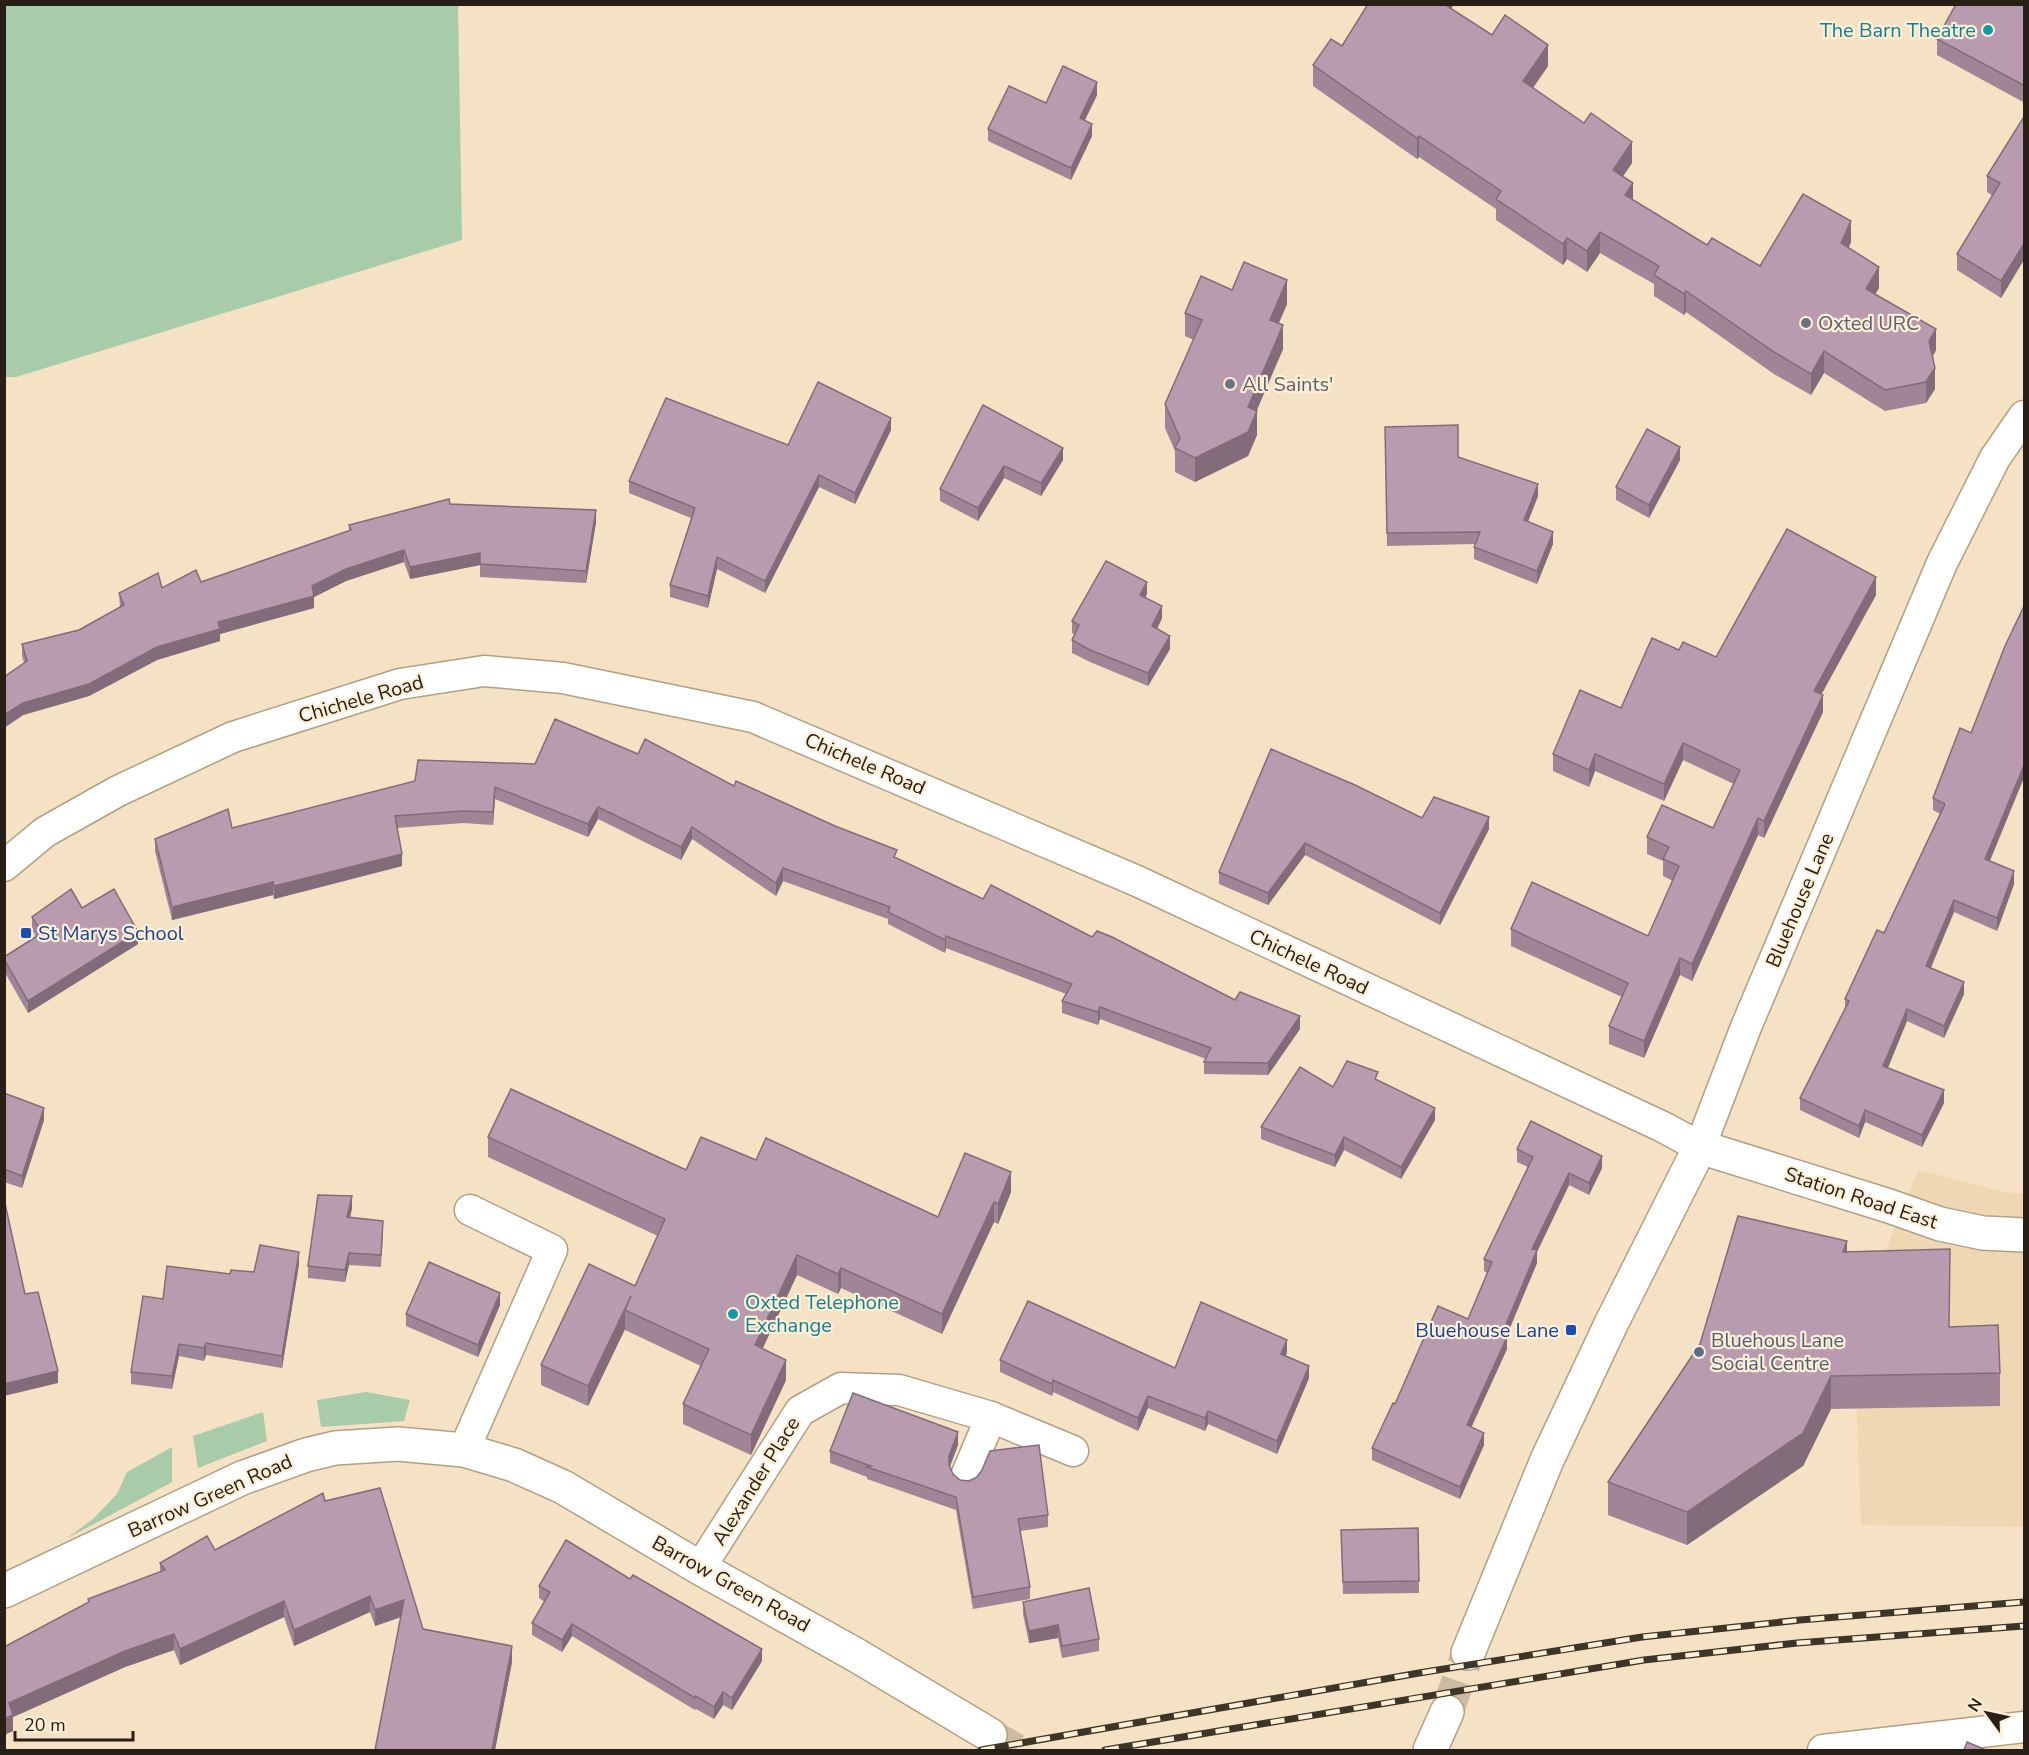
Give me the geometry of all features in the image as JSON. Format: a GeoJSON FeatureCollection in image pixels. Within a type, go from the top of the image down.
{"type":"FeatureCollection","features":[{"type":"Feature","properties":{"kind":"street","name":"Bluehouse Lane"},"geometry":{"type":"LineString","coordinates":[[1468,1653],[1547,1460],[1611,1324],[1700,1146],[1746,1027],[1942,563],[1995,458],[2025,416]]}},
{"type":"Feature","properties":{"kind":"street","name":"Chichele Road"},"geometry":{"type":"LineString","coordinates":[[4,866],[45,832],[118,791],[233,737],[400,684],[484,670],[563,678],[753,717],[1137,881],[1700,1146]]}},
{"type":"Feature","properties":{"kind":"street","name":"Station Road East"},"geometry":{"type":"LineString","coordinates":[[1700,1146],[1940,1224],[1983,1233],[2025,1235]]}},
{"type":"Feature","properties":{"kind":"street"},"geometry":{"type":"LineString","coordinates":[[464,1450],[552,1250],[470,1210]]}},
{"type":"Feature","properties":{"kind":"street","name":"Alexander Place"},"geometry":{"type":"LineString","coordinates":[[700,1568],[800,1411],[840,1388],[899,1390],[991,1417],[1073,1451]]}},
{"type":"Feature","properties":{"kind":"street"},"geometry":{"type":"LineString","coordinates":[[966,1476],[991,1417]]}},
{"type":"Feature","properties":{"kind":"street","name":"Barrow Green Road"},"geometry":{"type":"LineString","coordinates":[[4,1591],[242,1478],[306,1455],[335,1448],[398,1444],[464,1450],[514,1464],[563,1488],[700,1568],[856,1654],[990,1735]]}},
{"type":"Feature","properties":{"kind":"street"},"geometry":{"type":"LineString","coordinates":[[1430,1750],[1447,1712]]}},
{"type":"Feature","properties":{"kind":"street"},"geometry":{"type":"LineString","coordinates":[[1823,1750],[2025,1727]]}},
{"type":"Feature","properties":{"kind":"shaded area"},"geometry":{"type":"Polygon","coordinates":[[[1919,1170],[2005,1192],[2024,1194],[2024,1527],[1861,1525],[1854,1337],[1901,1210],[1919,1170]]]}},
{"type":"Feature","properties":{"kind":"green space"},"geometry":{"type":"Polygon","coordinates":[[[5,4],[458,5],[462,240],[16,377],[5,377],[5,4]]]}},
{"type":"Feature","properties":{"kind":"green space"},"geometry":{"type":"Polygon","coordinates":[[[366,1392],[410,1400],[404,1421],[321,1427],[317,1400],[366,1392]]]}},
{"type":"Feature","properties":{"kind":"green space"},"geometry":{"type":"Polygon","coordinates":[[[263,1412],[267,1441],[198,1468],[193,1436],[263,1412]]]}},
{"type":"Feature","properties":{"kind":"green space"},"geometry":{"type":"Polygon","coordinates":[[[172,1447],[172,1482],[66,1539],[93,1519],[117,1494],[127,1472],[172,1447]]]}},
{"type":"Feature","properties":{"kind":"building"},"geometry":{"type":"Polygon","coordinates":[[[1368,4],[1444,4],[1492,35],[1505,15],[1548,45],[1523,81],[1584,123],[1591,113],[1632,142],[1613,170],[1633,183],[1625,195],[1707,245],[1712,238],[1760,266],[1803,194],[1851,221],[1841,243],[1879,267],[1866,289],[1936,329],[1929,341],[1935,368],[1926,382],[1885,390],[1824,351],[1811,374],[1774,352],[1686,291],[1684,294],[1654,275],[1659,266],[1600,232],[1587,251],[1567,238],[1563,244],[1496,199],[1501,191],[1419,136],[1417,138],[1313,65],[1331,39],[1342,46],[1368,4]]]}},
{"type":"Feature","properties":{"kind":"building","name":"The Barn Theatre"},"geometry":{"type":"Polygon","coordinates":[[[1956,4],[2025,4],[2025,86],[1937,39],[1956,4]]]}},
{"type":"Feature","properties":{"kind":"building"},"geometry":{"type":"Polygon","coordinates":[[[1063,66],[1097,82],[1080,118],[1092,124],[1071,168],[988,129],[1009,86],[1046,103],[1063,66]]]}},
{"type":"Feature","properties":{"kind":"building"},"geometry":{"type":"Polygon","coordinates":[[[2025,115],[2025,242],[2001,281],[1957,254],[2000,183],[1987,176],[2025,115]]]}},
{"type":"Feature","properties":{"kind":"building","name":"All Saints'"},"geometry":{"type":"Polygon","coordinates":[[[1244,262],[1287,280],[1270,320],[1283,325],[1248,407],[1257,411],[1248,432],[1195,458],[1175,448],[1180,438],[1165,404],[1202,320],[1185,313],[1201,276],[1232,290],[1244,262]]]}},
{"type":"Feature","properties":{"kind":"building"},"geometry":{"type":"Polygon","coordinates":[[[818,382],[891,418],[855,493],[819,475],[765,581],[717,557],[708,596],[670,585],[695,508],[629,481],[666,398],[788,445],[818,382]]]}},
{"type":"Feature","properties":{"kind":"building"},"geometry":{"type":"Polygon","coordinates":[[[983,405],[1063,448],[1041,483],[1004,466],[978,508],[940,489],[983,405]]]}},
{"type":"Feature","properties":{"kind":"building"},"geometry":{"type":"Polygon","coordinates":[[[1458,425],[1458,457],[1538,484],[1524,520],[1553,532],[1537,571],[1474,547],[1480,532],[1387,533],[1385,427],[1458,425]]]}},
{"type":"Feature","properties":{"kind":"building"},"geometry":{"type":"Polygon","coordinates":[[[1647,429],[1680,447],[1649,505],[1616,487],[1647,429]]]}},
{"type":"Feature","properties":{"kind":"building"},"geometry":{"type":"Polygon","coordinates":[[[449,499],[450,504],[596,510],[586,571],[480,564],[480,553],[410,567],[404,550],[346,569],[312,586],[314,596],[218,622],[220,629],[157,647],[89,684],[23,703],[4,715],[4,677],[27,661],[22,644],[79,630],[124,605],[119,593],[158,573],[162,588],[196,570],[201,582],[351,530],[349,525],[449,499]]]}},
{"type":"Feature","properties":{"kind":"building"},"geometry":{"type":"Polygon","coordinates":[[[1787,529],[1876,577],[1814,691],[1823,695],[1764,821],[1758,818],[1692,964],[1680,958],[1644,1041],[1609,1026],[1628,983],[1511,929],[1532,882],[1648,936],[1679,866],[1663,859],[1669,847],[1647,837],[1662,805],[1713,828],[1740,770],[1683,743],[1664,784],[1595,754],[1589,770],[1553,754],[1580,690],[1621,708],[1652,638],[1679,650],[1683,642],[1716,657],[1787,529]]]}},
{"type":"Feature","properties":{"kind":"building"},"geometry":{"type":"Polygon","coordinates":[[[1106,561],[1147,582],[1140,595],[1162,606],[1152,626],[1170,636],[1148,673],[1090,650],[1072,640],[1079,625],[1072,621],[1106,561]]]}},
{"type":"Feature","properties":{"kind":"building"},"geometry":{"type":"Polygon","coordinates":[[[2025,604],[2025,763],[1985,859],[2014,871],[1997,918],[1954,900],[1926,966],[1964,982],[1944,1026],[1907,1009],[1883,1066],[1944,1090],[1922,1135],[1865,1110],[1859,1126],[1800,1098],[1849,1001],[1845,999],[1877,930],[1884,933],[1945,804],[1933,798],[1960,728],[1971,733],[2005,646],[2025,604]]]}},
{"type":"Feature","properties":{"kind":"building"},"geometry":{"type":"Polygon","coordinates":[[[555,719],[638,754],[645,739],[734,786],[736,781],[835,826],[897,850],[894,857],[983,899],[991,885],[1092,937],[1097,931],[1112,937],[1235,1000],[1240,992],[1300,1016],[1268,1063],[1204,1062],[1211,1048],[1100,1007],[1098,1012],[1062,1001],[1072,984],[946,936],[945,940],[888,912],[890,907],[783,868],[776,883],[692,827],[681,847],[598,807],[588,824],[495,787],[493,812],[463,811],[395,816],[402,854],[274,886],[273,882],[172,907],[155,839],[228,809],[232,828],[415,781],[418,760],[535,764],[555,719]]]}},
{"type":"Feature","properties":{"kind":"building"},"geometry":{"type":"Polygon","coordinates":[[[1271,749],[1355,785],[1422,818],[1434,797],[1489,817],[1440,913],[1305,843],[1268,893],[1219,872],[1271,749]]]}},
{"type":"Feature","properties":{"kind":"building"},"geometry":{"type":"Polygon","coordinates":[[[71,889],[82,908],[114,889],[138,932],[28,1001],[4,957],[42,933],[32,917],[71,889]]]}},
{"type":"Feature","properties":{"kind":"building"},"geometry":{"type":"Polygon","coordinates":[[[1347,1061],[1378,1072],[1375,1079],[1435,1108],[1401,1167],[1344,1137],[1335,1155],[1261,1127],[1300,1067],[1333,1087],[1347,1061]]]}},
{"type":"Feature","properties":{"kind":"building"},"geometry":{"type":"Polygon","coordinates":[[[511,1089],[686,1170],[701,1137],[756,1160],[766,1138],[938,1217],[965,1153],[1011,1172],[998,1204],[994,1202],[942,1314],[841,1268],[838,1274],[797,1255],[755,1345],[786,1360],[751,1435],[683,1404],[709,1349],[625,1310],[631,1296],[588,1386],[541,1365],[589,1264],[635,1286],[665,1219],[488,1137],[511,1089]]]}},
{"type":"Feature","properties":{"kind":"building"},"geometry":{"type":"Polygon","coordinates":[[[4,1093],[44,1108],[22,1176],[4,1169],[4,1093]]]}},
{"type":"Feature","properties":{"kind":"building"},"geometry":{"type":"Polygon","coordinates":[[[1531,1121],[1602,1156],[1589,1183],[1569,1173],[1532,1249],[1537,1250],[1502,1334],[1507,1337],[1467,1425],[1484,1433],[1460,1487],[1372,1448],[1393,1403],[1395,1404],[1438,1306],[1468,1319],[1492,1262],[1484,1259],[1533,1157],[1517,1149],[1531,1121]]]}},
{"type":"Feature","properties":{"kind":"building"},"geometry":{"type":"Polygon","coordinates":[[[318,1195],[352,1196],[347,1217],[383,1221],[381,1255],[349,1253],[345,1270],[308,1266],[318,1195]]]}},
{"type":"Feature","properties":{"kind":"building"},"geometry":{"type":"Polygon","coordinates":[[[4,1199],[25,1294],[38,1292],[58,1371],[4,1384],[4,1199]]]}},
{"type":"Feature","properties":{"kind":"building"},"geometry":{"type":"Polygon","coordinates":[[[1738,1216],[1847,1241],[1843,1252],[1950,1249],[1949,1327],[1998,1325],[2000,1373],[1831,1376],[1803,1433],[1687,1512],[1608,1482],[1700,1344],[1738,1216]]]}},
{"type":"Feature","properties":{"kind":"building"},"geometry":{"type":"Polygon","coordinates":[[[260,1245],[299,1252],[282,1356],[206,1343],[204,1348],[179,1344],[172,1376],[131,1372],[143,1296],[163,1299],[167,1266],[230,1274],[231,1270],[254,1272],[260,1245]]]}},
{"type":"Feature","properties":{"kind":"building"},"geometry":{"type":"Polygon","coordinates":[[[429,1262],[500,1293],[478,1345],[406,1314],[429,1262]]]}},
{"type":"Feature","properties":{"kind":"building"},"geometry":{"type":"Polygon","coordinates":[[[1028,1301],[1175,1368],[1201,1302],[1287,1340],[1281,1354],[1309,1366],[1277,1441],[1208,1411],[1205,1418],[1148,1396],[1138,1418],[1053,1380],[1052,1384],[1000,1360],[1028,1301]]]}},
{"type":"Feature","properties":{"kind":"building"},"geometry":{"type":"Polygon","coordinates":[[[853,1393],[958,1432],[949,1456],[949,1465],[953,1474],[960,1480],[969,1481],[977,1477],[990,1451],[1039,1445],[1048,1515],[1018,1519],[1030,1587],[973,1597],[956,1497],[867,1467],[871,1466],[830,1451],[853,1393]]]}},
{"type":"Feature","properties":{"kind":"building"},"geometry":{"type":"Polygon","coordinates":[[[380,1488],[423,1629],[512,1646],[492,1750],[375,1750],[404,1600],[375,1610],[370,1596],[294,1630],[284,1601],[180,1649],[174,1634],[125,1651],[9,1703],[13,1715],[4,1719],[4,1647],[89,1602],[88,1599],[165,1570],[160,1563],[207,1536],[215,1550],[323,1493],[325,1501],[380,1488]]]}},
{"type":"Feature","properties":{"kind":"building"},"geometry":{"type":"Polygon","coordinates":[[[1418,1528],[1419,1581],[1343,1582],[1341,1530],[1418,1528]]]}},
{"type":"Feature","properties":{"kind":"building"},"geometry":{"type":"Polygon","coordinates":[[[566,1540],[630,1579],[633,1575],[762,1649],[732,1698],[723,1692],[714,1707],[696,1696],[695,1698],[572,1624],[562,1640],[532,1623],[550,1592],[539,1586],[566,1540]]]}},
{"type":"Feature","properties":{"kind":"building"},"geometry":{"type":"Polygon","coordinates":[[[1089,1588],[1099,1639],[1062,1646],[1058,1625],[1029,1631],[1023,1602],[1089,1588]]]}},
{"type":"Feature","properties":{"kind":"building"},"geometry":{"type":"Polygon","coordinates":[[[1967,1742],[1986,1750],[1964,1750],[1967,1742]]]}},
{"type":"Feature","properties":{"kind":"tunnel"},"geometry":{"type":"LineString","coordinates":[[1447,1712],[1468,1653]]}},
{"type":"Feature","properties":{"kind":"tunnel"},"geometry":{"type":"LineString","coordinates":[[990,1735],[1016,1750]]}},
{"type":"Feature","properties":{"kind":"railway"},"geometry":{"type":"LineString","coordinates":[[981,1750],[1419,1673],[1642,1637],[1800,1620],[2024,1602]]}},
{"type":"Feature","properties":{"kind":"railway"},"geometry":{"type":"LineString","coordinates":[[1105,1750],[1644,1660],[1797,1643],[2024,1626]]}},
{"type":"Feature","properties":{"kind":"place","name":"The Barn Theatre"},"geometry":{"type":"Point","coordinates":[1988,30]}},
{"type":"Feature","properties":{"kind":"place","name":"Oxted URC"},"geometry":{"type":"Point","coordinates":[1806,323]}},
{"type":"Feature","properties":{"kind":"place","name":"All Saints'"},"geometry":{"type":"Point","coordinates":[1230,384]}},
{"type":"Feature","properties":{"kind":"place","name":"St Marys School"},"geometry":{"type":"Point","coordinates":[26,933]}},
{"type":"Feature","properties":{"kind":"place","name":"Oxted Telephone Exchange"},"geometry":{"type":"Point","coordinates":[733,1314]}},
{"type":"Feature","properties":{"kind":"place","name":"Bluehouse Lane"},"geometry":{"type":"Point","coordinates":[1571,1330]}},
{"type":"Feature","properties":{"kind":"place","name":"Bluehous Lane Social Centre"},"geometry":{"type":"Point","coordinates":[1699,1352]}}]}
